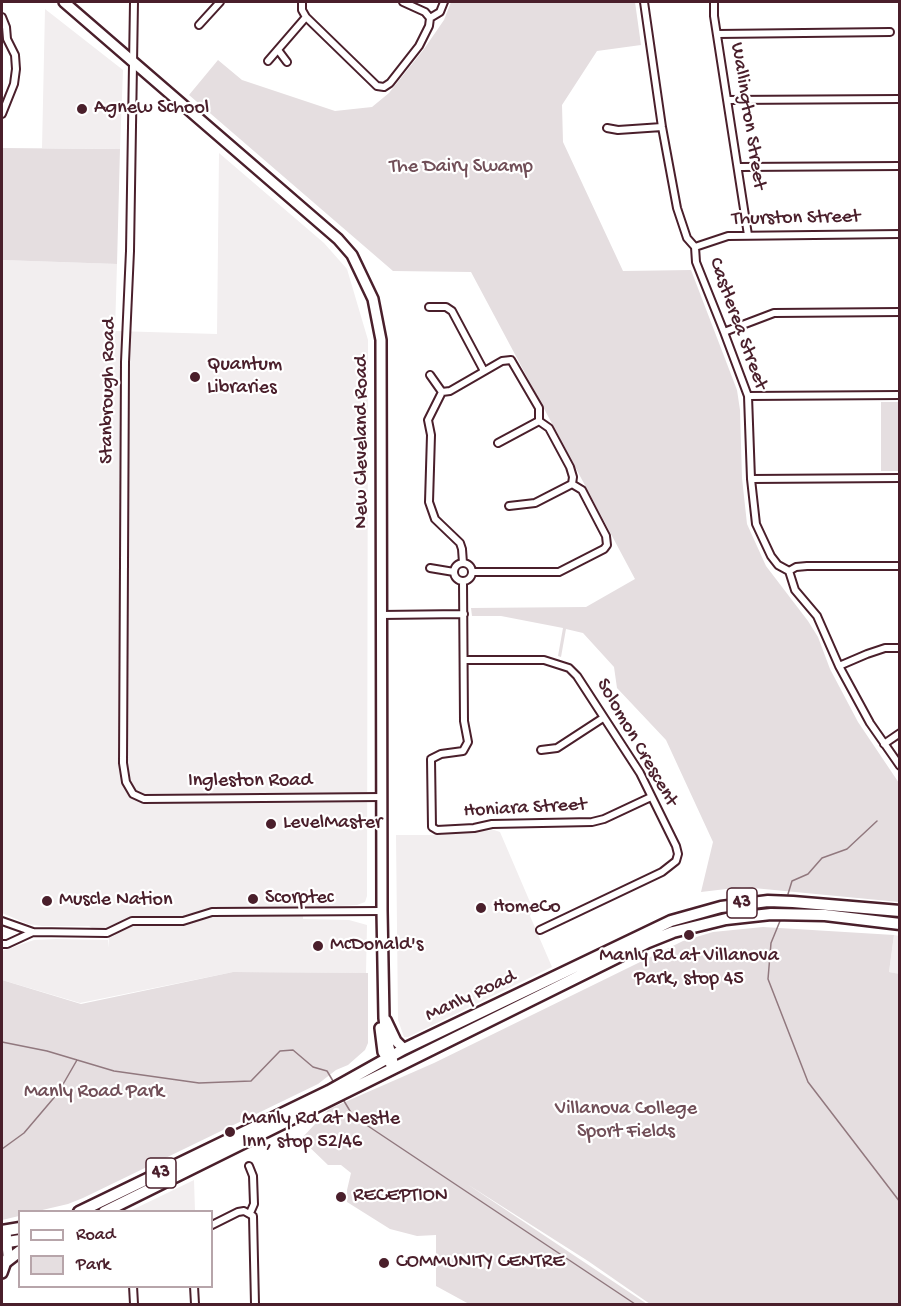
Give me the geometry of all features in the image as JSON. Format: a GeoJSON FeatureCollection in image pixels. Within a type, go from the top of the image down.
{"type":"FeatureCollection","features":[{"type":"Feature","properties":{"kind":"main road","name":"Manly Road"},"geometry":{"type":"LineString","coordinates":[[84,1210],[329,1090],[404,1049],[564,974],[651,930],[707,910],[737,904],[781,901],[900,911]]}},
{"type":"Feature","properties":{"kind":"main road","name":"Manly Road"},"geometry":{"type":"LineString","coordinates":[[108,1210],[648,942],[690,926],[726,919],[787,914],[825,915],[900,924]]}},
{"type":"Feature","properties":{"kind":"main road"},"geometry":{"type":"LineString","coordinates":[[3,1236],[18,1229]]}},
{"type":"Feature","properties":{"kind":"main road"},"geometry":{"type":"LineString","coordinates":[[3,1236],[18,1240]]}},
{"type":"Feature","properties":{"kind":"main road"},"geometry":{"type":"LineString","coordinates":[[8,1261],[18,1253]]}},
{"type":"Feature","properties":{"kind":"street","name":"New Cleveland Road"},"geometry":{"type":"LineString","coordinates":[[64,2],[338,239],[352,255],[374,299],[381,340],[381,797],[384,1018],[379,1029],[382,1046],[394,1069]]}},
{"type":"Feature","properties":{"kind":"street","name":"Stanbrough Road"},"geometry":{"type":"LineString","coordinates":[[126,782],[123,763],[125,362],[130,251],[134,2]]}},
{"type":"Feature","properties":{"kind":"street"},"geometry":{"type":"LineString","coordinates":[[199,25],[220,2]]}},
{"type":"Feature","properties":{"kind":"street"},"geometry":{"type":"LineString","coordinates":[[302,2],[302,10],[306,17],[377,86],[384,87],[390,83],[419,46],[429,26],[430,18],[425,12],[403,2]]}},
{"type":"Feature","properties":{"kind":"street"},"geometry":{"type":"LineString","coordinates":[[430,18],[441,12],[444,2]]}},
{"type":"Feature","properties":{"kind":"street","name":"Castlerea Street"},"geometry":{"type":"LineString","coordinates":[[644,2],[662,127],[677,208],[687,238],[695,247],[696,262],[748,396],[751,479],[755,515],[760,534],[776,564],[789,572],[795,590],[817,616],[839,666],[870,723],[900,765]]}},
{"type":"Feature","properties":{"kind":"street","name":"Wallington Street"},"geometry":{"type":"LineString","coordinates":[[714,2],[714,16],[748,235]]}},
{"type":"Feature","properties":{"kind":"street"},"geometry":{"type":"LineString","coordinates":[[2,17],[7,39],[15,56],[16,69],[14,84],[2,114]]}},
{"type":"Feature","properties":{"kind":"street"},"geometry":{"type":"LineString","coordinates":[[268,61],[306,17]]}},
{"type":"Feature","properties":{"kind":"street"},"geometry":{"type":"LineString","coordinates":[[718,34],[890,32]]}},
{"type":"Feature","properties":{"kind":"street"},"geometry":{"type":"LineString","coordinates":[[278,50],[287,62]]}},
{"type":"Feature","properties":{"kind":"street"},"geometry":{"type":"LineString","coordinates":[[727,100],[900,99]]}},
{"type":"Feature","properties":{"kind":"street"},"geometry":{"type":"LineString","coordinates":[[607,128],[618,130],[662,127]]}},
{"type":"Feature","properties":{"kind":"street"},"geometry":{"type":"LineString","coordinates":[[739,167],[900,166]]}},
{"type":"Feature","properties":{"kind":"street","name":"Thurston Street"},"geometry":{"type":"LineString","coordinates":[[695,247],[720,237],[748,235],[900,234]]}},
{"type":"Feature","properties":{"kind":"street"},"geometry":{"type":"LineString","coordinates":[[429,307],[446,307],[452,311],[484,371]]}},
{"type":"Feature","properties":{"kind":"street"},"geometry":{"type":"LineString","coordinates":[[724,332],[774,314],[900,312]]}},
{"type":"Feature","properties":{"kind":"street"},"geometry":{"type":"LineString","coordinates":[[442,392],[450,391],[507,360],[514,364],[539,408],[539,421]]}},
{"type":"Feature","properties":{"kind":"street"},"geometry":{"type":"LineString","coordinates":[[430,375],[442,392]]}},
{"type":"Feature","properties":{"kind":"street"},"geometry":{"type":"LineString","coordinates":[[442,392],[428,420],[431,435],[429,502],[435,519],[460,543],[463,563]]}},
{"type":"Feature","properties":{"kind":"street"},"geometry":{"type":"LineString","coordinates":[[748,396],[900,395]]}},
{"type":"Feature","properties":{"kind":"street"},"geometry":{"type":"LineString","coordinates":[[498,442],[539,421]]}},
{"type":"Feature","properties":{"kind":"street"},"geometry":{"type":"LineString","coordinates":[[539,421],[549,428],[570,467],[572,483]]}},
{"type":"Feature","properties":{"kind":"street"},"geometry":{"type":"LineString","coordinates":[[751,479],[900,478]]}},
{"type":"Feature","properties":{"kind":"street"},"geometry":{"type":"LineString","coordinates":[[509,506],[535,503],[572,483]]}},
{"type":"Feature","properties":{"kind":"street"},"geometry":{"type":"LineString","coordinates":[[472,572],[559,572],[604,549],[607,544],[606,536],[582,490],[572,483]]}},
{"type":"Feature","properties":{"kind":"street"},"geometry":{"type":"LineString","coordinates":[[463,582],[457,579],[454,572],[458,564],[468,564],[472,572]]}},
{"type":"Feature","properties":{"kind":"street"},"geometry":{"type":"LineString","coordinates":[[789,572],[796,567],[807,566],[900,566]]}},
{"type":"Feature","properties":{"kind":"street"},"geometry":{"type":"LineString","coordinates":[[430,568],[454,572]]}},
{"type":"Feature","properties":{"kind":"street"},"geometry":{"type":"LineString","coordinates":[[463,582],[468,580],[472,572]]}},
{"type":"Feature","properties":{"kind":"street"},"geometry":{"type":"LineString","coordinates":[[463,582],[464,660]]}},
{"type":"Feature","properties":{"kind":"street"},"geometry":{"type":"LineString","coordinates":[[381,615],[464,614]]}},
{"type":"Feature","properties":{"kind":"street"},"geometry":{"type":"LineString","coordinates":[[839,666],[885,648],[900,648]]}},
{"type":"Feature","properties":{"kind":"street","name":"Solomon Crescent"},"geometry":{"type":"LineString","coordinates":[[464,660],[544,660],[568,668],[577,676],[639,773],[676,846],[678,854],[672,865],[662,872],[540,930]]}},
{"type":"Feature","properties":{"kind":"street","name":"Honiara Street"},"geometry":{"type":"LineString","coordinates":[[464,660],[464,721],[467,747],[463,751],[441,754],[431,759],[432,827],[437,830],[474,828],[492,824],[592,822],[604,819],[651,797]]}},
{"type":"Feature","properties":{"kind":"street"},"geometry":{"type":"LineString","coordinates":[[541,750],[557,748],[603,718]]}},
{"type":"Feature","properties":{"kind":"street"},"geometry":{"type":"LineString","coordinates":[[884,744],[900,733]]}},
{"type":"Feature","properties":{"kind":"street","name":"Ingleston Road"},"geometry":{"type":"LineString","coordinates":[[126,782],[134,794],[144,799],[381,797]]}},
{"type":"Feature","properties":{"kind":"street"},"geometry":{"type":"LineString","coordinates":[[2,921],[33,932],[107,933],[132,921],[183,921],[212,912],[382,911]]}},
{"type":"Feature","properties":{"kind":"street"},"geometry":{"type":"LineString","coordinates":[[2,944],[8,944],[33,932]]}},
{"type":"Feature","properties":{"kind":"street","name":"New Cleveland Road"},"geometry":{"type":"LineString","coordinates":[[384,1018],[396,1041],[404,1049]]}},
{"type":"Feature","properties":{"kind":"street"},"geometry":{"type":"LineString","coordinates":[[249,1166],[253,1176],[254,1204],[250,1213]]}},
{"type":"Feature","properties":{"kind":"street"},"geometry":{"type":"LineString","coordinates":[[213,1224],[238,1212],[250,1213]]}},
{"type":"Feature","properties":{"kind":"street"},"geometry":{"type":"LineString","coordinates":[[250,1213],[254,1221],[255,1305]]}},
{"type":"Feature","properties":{"kind":"street"},"geometry":{"type":"LineString","coordinates":[[2,1273],[8,1261],[3,1236]]}},
{"type":"Feature","properties":{"kind":"street"},"geometry":{"type":"LineString","coordinates":[[133,1288],[134,1305]]}},
{"type":"Feature","properties":{"kind":"street"},"geometry":{"type":"LineString","coordinates":[[194,1288],[195,1305]]}},
{"type":"Feature","properties":{"kind":"shaded area","name":"Agnew School"},"geometry":{"type":"Polygon","coordinates":[[[45,9],[123,70],[120,149],[42,148],[45,9]]]}},
{"type":"Feature","properties":{"kind":"shaded area"},"geometry":{"type":"Polygon","coordinates":[[[219,153],[324,243],[347,269],[368,340],[367,896],[365,902],[357,905],[303,908],[303,919],[349,920],[367,925],[366,973],[233,972],[80,1003],[2,980],[2,951],[34,940],[56,939],[108,940],[108,948],[109,938],[89,926],[28,924],[2,913],[2,260],[117,264],[115,331],[217,334],[219,153]]]}},
{"type":"Feature","properties":{"kind":"shaded area"},"geometry":{"type":"Polygon","coordinates":[[[494,830],[500,832],[533,909],[530,916],[552,967],[404,1037],[398,1020],[396,835],[436,835],[494,830]]]}},
{"type":"Feature","properties":{"kind":"shaded area"},"geometry":{"type":"Polygon","coordinates":[[[894,935],[899,936],[899,974],[889,972],[894,935]]]}},
{"type":"Feature","properties":{"kind":"shaded area"},"geometry":{"type":"Polygon","coordinates":[[[194,1180],[195,1210],[132,1210],[194,1180]]]}},
{"type":"Feature","properties":{"kind":"green space","name":"The Dairy Swamp"},"geometry":{"type":"Polygon","coordinates":[[[451,2],[635,2],[641,45],[597,51],[562,105],[563,142],[623,271],[691,270],[737,390],[747,524],[766,566],[818,637],[830,669],[858,722],[899,783],[899,902],[743,887],[701,892],[713,842],[666,740],[617,688],[614,667],[583,633],[566,629],[561,657],[558,656],[563,628],[501,616],[472,616],[471,608],[586,607],[635,579],[471,272],[393,271],[189,95],[218,60],[242,80],[335,111],[372,107],[389,93],[424,49],[444,20],[451,2]]]}},
{"type":"Feature","properties":{"kind":"green space"},"geometry":{"type":"Polygon","coordinates":[[[2,148],[120,149],[117,264],[2,260],[2,148]]]}},
{"type":"Feature","properties":{"kind":"green space"},"geometry":{"type":"Polygon","coordinates":[[[881,402],[899,402],[899,471],[881,471],[881,402]]]}},
{"type":"Feature","properties":{"kind":"green space","name":"Villanova College Sport Fields"},"geometry":{"type":"Polygon","coordinates":[[[763,927],[894,935],[889,972],[900,974],[899,1304],[650,1304],[588,1261],[467,1184],[647,1304],[469,1304],[436,1286],[436,1235],[417,1236],[390,1229],[347,1202],[351,1173],[341,1165],[328,1165],[301,1139],[329,1109],[434,1063],[683,941],[713,932],[763,927]]]}},
{"type":"Feature","properties":{"kind":"green space","name":"Manly Road Park"},"geometry":{"type":"Polygon","coordinates":[[[233,972],[368,973],[368,1043],[365,1050],[348,1065],[336,1070],[318,1084],[83,1198],[42,1210],[18,1210],[18,1216],[2,1220],[2,980],[81,1004],[233,972]]]}},
{"type":"Feature","properties":{"kind":"waterway"},"geometry":{"type":"LineString","coordinates":[[788,894],[792,881],[808,874],[822,858],[847,849],[877,821]]}},
{"type":"Feature","properties":{"kind":"waterway"},"geometry":{"type":"LineString","coordinates":[[780,921],[771,943],[768,979],[808,1082],[900,1202]]}},
{"type":"Feature","properties":{"kind":"waterway"},"geometry":{"type":"LineString","coordinates":[[2,1042],[47,1051],[114,1071],[199,1083],[251,1081],[280,1051],[293,1050],[313,1067],[327,1071],[333,1081]]}},
{"type":"Feature","properties":{"kind":"waterway"},"geometry":{"type":"LineString","coordinates":[[2,1149],[24,1133],[58,1093],[77,1060]]}},
{"type":"Feature","properties":{"kind":"waterway"},"geometry":{"type":"LineString","coordinates":[[344,1101],[353,1116],[635,1304]]}},
{"type":"Feature","properties":{"kind":"place","name":"Agnew School"},"geometry":{"type":"Point","coordinates":[82,109]}},
{"type":"Feature","properties":{"kind":"place","name":"Quantum Libraries"},"geometry":{"type":"Point","coordinates":[195,377]}},
{"type":"Feature","properties":{"kind":"place","name":"LevelMaster"},"geometry":{"type":"Point","coordinates":[271,824]}},
{"type":"Feature","properties":{"kind":"place","name":"Scorptec"},"geometry":{"type":"Point","coordinates":[253,899]}},
{"type":"Feature","properties":{"kind":"place","name":"Muscle Nation"},"geometry":{"type":"Point","coordinates":[47,901]}},
{"type":"Feature","properties":{"kind":"place","name":"HomeCo"},"geometry":{"type":"Point","coordinates":[481,908]}},
{"type":"Feature","properties":{"kind":"place","name":"Manly Rd at Villanova Park, stop 45"},"geometry":{"type":"Point","coordinates":[689,935]}},
{"type":"Feature","properties":{"kind":"place","name":"McDonald's"},"geometry":{"type":"Point","coordinates":[318,946]}},
{"type":"Feature","properties":{"kind":"place","name":"Manly Rd at Nestle Inn, stop 52/46"},"geometry":{"type":"Point","coordinates":[230,1132]}},
{"type":"Feature","properties":{"kind":"place","name":"RECEPTION"},"geometry":{"type":"Point","coordinates":[341,1197]}},
{"type":"Feature","properties":{"kind":"place","name":"COMMUNITY CENTRE"},"geometry":{"type":"Point","coordinates":[384,1263]}}]}
